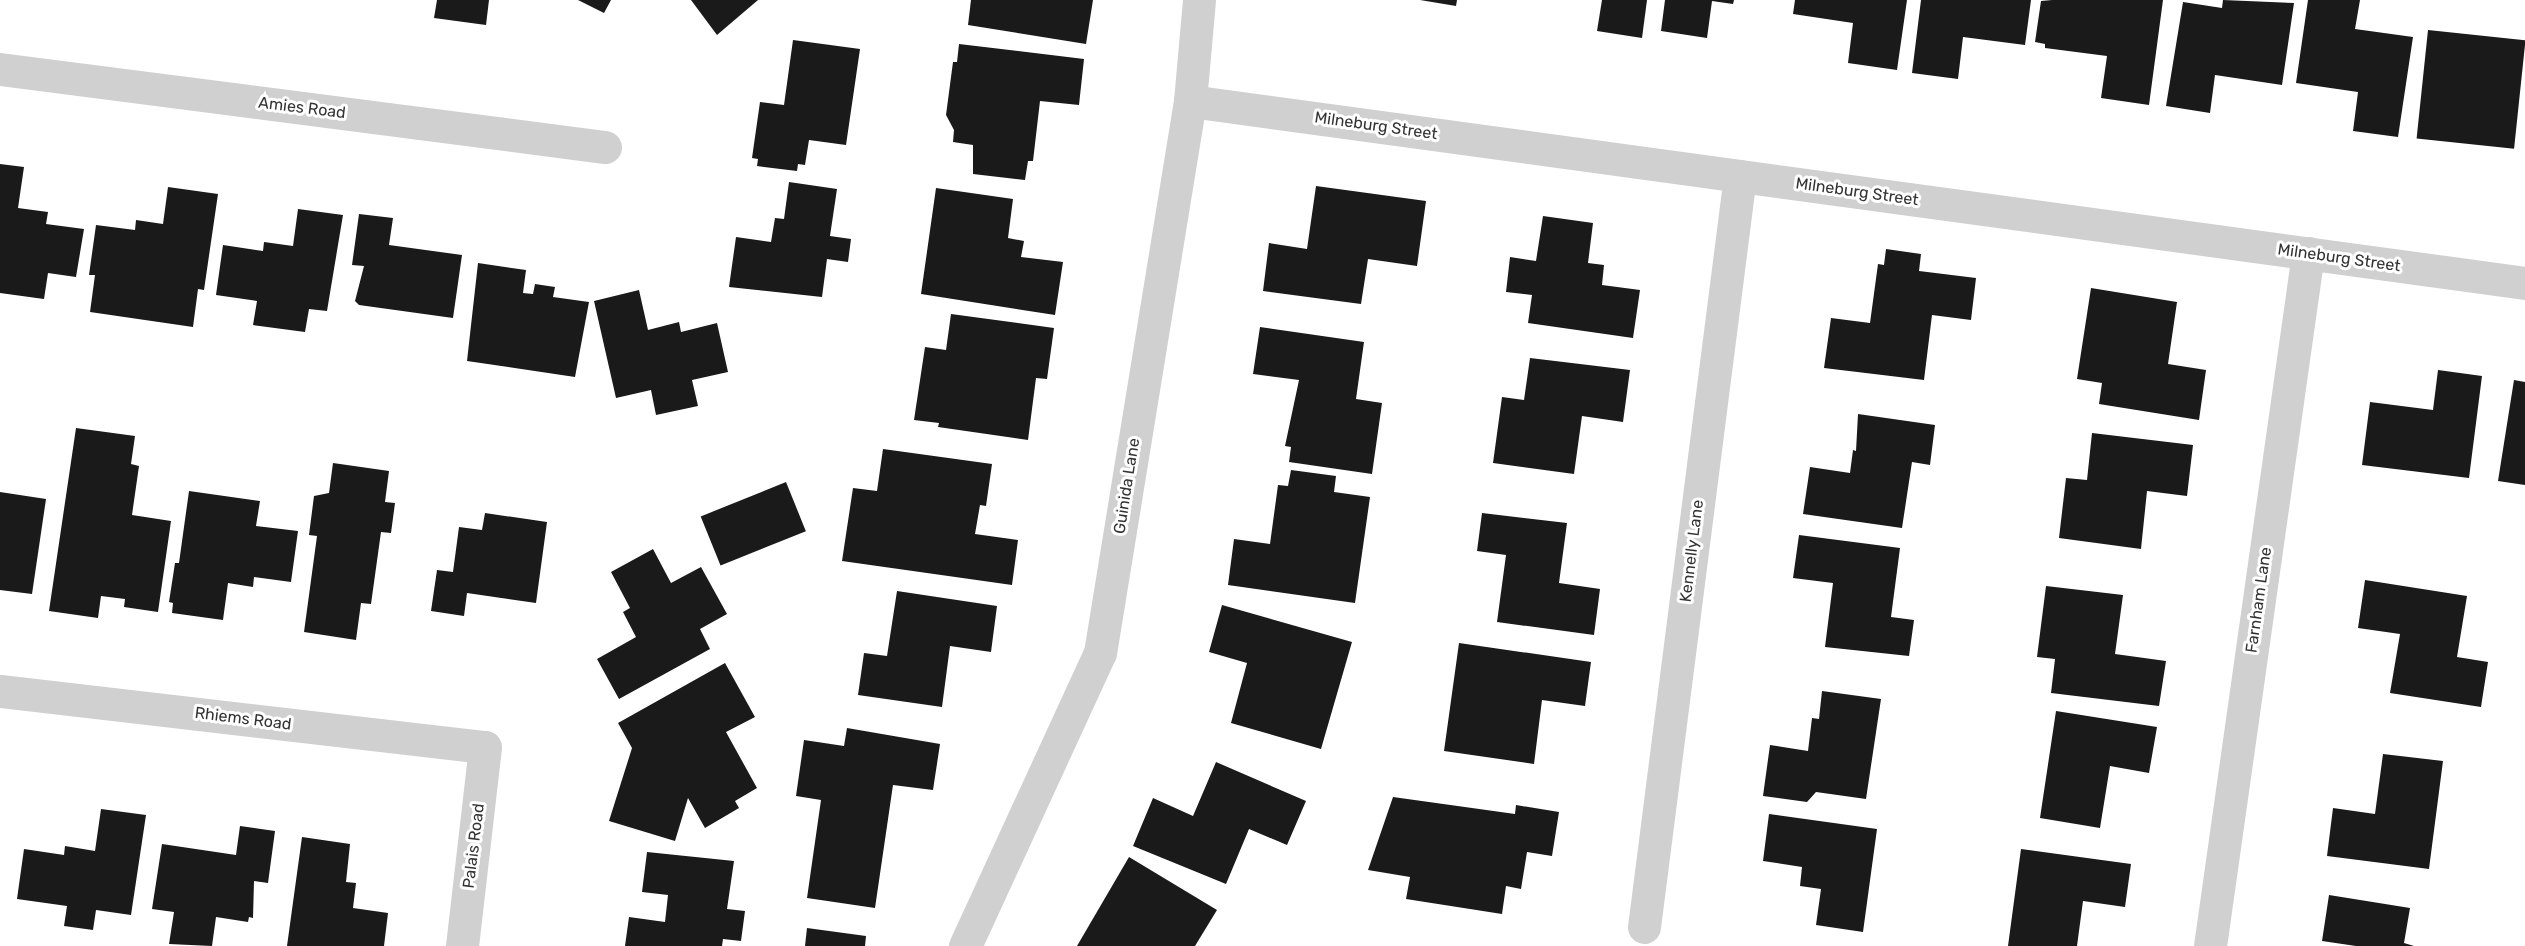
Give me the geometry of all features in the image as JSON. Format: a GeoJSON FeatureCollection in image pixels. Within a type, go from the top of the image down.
{"type":"FeatureCollection","features":[{"type":"Feature","properties":{"kind":"street","name":"Guinida Lane"},"geometry":{"type":"LineString","coordinates":[[965,946],[1100,653],[1190,101],[1199,0]]}},
{"type":"Feature","properties":{"kind":"street","name":"Amies Road"},"geometry":{"type":"LineString","coordinates":[[0,69],[605,147]]}},
{"type":"Feature","properties":{"kind":"street","name":"Milneburg Street"},"geometry":{"type":"LineString","coordinates":[[1190,101],[2525,283]]}},
{"type":"Feature","properties":{"kind":"street","name":"Kennelly Lane"},"geometry":{"type":"LineString","coordinates":[[1644,927],[1740,176]]}},
{"type":"Feature","properties":{"kind":"street","name":"Farnham Lane"},"geometry":{"type":"LineString","coordinates":[[2210,946],[2308,254]]}},
{"type":"Feature","properties":{"kind":"street","name":"Rhiems Road"},"geometry":{"type":"LineString","coordinates":[[0,691],[485,747]]}},
{"type":"Feature","properties":{"kind":"street","name":"Palais Road"},"geometry":{"type":"LineString","coordinates":[[462,946],[485,747]]}},
{"type":"Feature","properties":{"kind":"building"},"geometry":{"type":"Polygon","coordinates":[[[437,0],[489,0],[486,25],[434,18],[437,0]]]}},
{"type":"Feature","properties":{"kind":"building"},"geometry":{"type":"Polygon","coordinates":[[[578,0],[611,0],[604,13],[578,0]]]}},
{"type":"Feature","properties":{"kind":"building"},"geometry":{"type":"Polygon","coordinates":[[[691,0],[758,0],[717,35],[691,0]]]}},
{"type":"Feature","properties":{"kind":"building"},"geometry":{"type":"Polygon","coordinates":[[[971,0],[1093,0],[1086,44],[968,25],[971,0]]]}},
{"type":"Feature","properties":{"kind":"building"},"geometry":{"type":"Polygon","coordinates":[[[1420,0],[1457,0],[1456,6],[1420,0]]]}},
{"type":"Feature","properties":{"kind":"building"},"geometry":{"type":"Polygon","coordinates":[[[1602,0],[1647,0],[1642,38],[1597,31],[1602,0]]]}},
{"type":"Feature","properties":{"kind":"building"},"geometry":{"type":"Polygon","coordinates":[[[1665,0],[1734,0],[1733,4],[1712,1],[1707,38],[1661,31],[1665,0]]]}},
{"type":"Feature","properties":{"kind":"building"},"geometry":{"type":"Polygon","coordinates":[[[1795,0],[1907,0],[1897,70],[1848,63],[1853,23],[1793,14],[1795,0]]]}},
{"type":"Feature","properties":{"kind":"building"},"geometry":{"type":"Polygon","coordinates":[[[1921,0],[2031,0],[2025,45],[1963,37],[1958,79],[1912,73],[1921,0]]]}},
{"type":"Feature","properties":{"kind":"building"},"geometry":{"type":"Polygon","coordinates":[[[2163,0],[2149,105],[2101,98],[2107,56],[2045,48],[2045,44],[2035,42],[2041,1],[2163,0]]]}},
{"type":"Feature","properties":{"kind":"building"},"geometry":{"type":"Polygon","coordinates":[[[2223,0],[2294,3],[2282,85],[2215,75],[2210,113],[2166,106],[2183,2],[2222,8],[2223,0]]]}},
{"type":"Feature","properties":{"kind":"building"},"geometry":{"type":"Polygon","coordinates":[[[2308,0],[2360,0],[2355,29],[2413,37],[2398,137],[2353,131],[2358,92],[2296,83],[2308,0]]]}},
{"type":"Feature","properties":{"kind":"building"},"geometry":{"type":"Polygon","coordinates":[[[2428,30],[2525,40],[2514,149],[2417,138],[2428,30]]]}},
{"type":"Feature","properties":{"kind":"building"},"geometry":{"type":"Polygon","coordinates":[[[793,40],[860,49],[846,145],[809,140],[805,165],[798,164],[797,171],[757,166],[758,159],[752,158],[760,102],[784,105],[793,40]]]}},
{"type":"Feature","properties":{"kind":"building"},"geometry":{"type":"Polygon","coordinates":[[[959,44],[1084,59],[1079,105],[1040,101],[1033,161],[1028,161],[1025,180],[973,174],[973,145],[953,142],[954,130],[946,115],[953,62],[957,62],[959,44]]]}},
{"type":"Feature","properties":{"kind":"building"},"geometry":{"type":"Polygon","coordinates":[[[0,164],[24,167],[18,208],[48,212],[46,224],[84,229],[76,277],[48,273],[44,299],[0,293],[0,164]]]}},
{"type":"Feature","properties":{"kind":"building"},"geometry":{"type":"Polygon","coordinates":[[[789,182],[837,189],[830,236],[851,239],[848,262],[827,259],[822,297],[729,287],[736,237],[771,242],[775,218],[784,219],[789,182]]]}},
{"type":"Feature","properties":{"kind":"building"},"geometry":{"type":"Polygon","coordinates":[[[1316,186],[1426,201],[1417,266],[1368,259],[1361,304],[1263,291],[1269,243],[1307,249],[1316,186]]]}},
{"type":"Feature","properties":{"kind":"building"},"geometry":{"type":"Polygon","coordinates":[[[168,187],[218,194],[204,290],[198,289],[193,327],[90,312],[95,275],[89,275],[96,225],[135,230],[136,220],[163,224],[168,187]]]}},
{"type":"Feature","properties":{"kind":"building"},"geometry":{"type":"Polygon","coordinates":[[[936,188],[1013,199],[1008,238],[1024,241],[1021,257],[1063,262],[1055,315],[921,294],[936,188]]]}},
{"type":"Feature","properties":{"kind":"building"},"geometry":{"type":"Polygon","coordinates":[[[298,209],[343,215],[327,311],[309,309],[305,332],[253,325],[257,301],[216,295],[223,245],[263,251],[264,242],[293,246],[298,209]]]}},
{"type":"Feature","properties":{"kind":"building"},"geometry":{"type":"Polygon","coordinates":[[[359,214],[393,218],[389,245],[462,255],[453,318],[359,305],[355,301],[364,266],[352,265],[359,214]]]}},
{"type":"Feature","properties":{"kind":"building"},"geometry":{"type":"Polygon","coordinates":[[[1543,216],[1593,223],[1588,263],[1604,265],[1602,285],[1640,290],[1633,338],[1528,323],[1532,295],[1506,292],[1510,257],[1536,261],[1543,216]]]}},
{"type":"Feature","properties":{"kind":"building"},"geometry":{"type":"Polygon","coordinates":[[[1886,249],[1921,254],[1919,271],[1976,278],[1971,320],[1932,315],[1924,380],[1824,368],[1831,318],[1870,323],[1878,264],[1884,265],[1886,249]]]}},
{"type":"Feature","properties":{"kind":"building"},"geometry":{"type":"Polygon","coordinates":[[[478,263],[526,270],[523,293],[533,294],[535,284],[555,287],[553,297],[589,302],[575,377],[467,361],[478,263]]]}},
{"type":"Feature","properties":{"kind":"building"},"geometry":{"type":"Polygon","coordinates":[[[2091,288],[2177,302],[2168,364],[2206,370],[2199,420],[2099,404],[2102,383],[2077,379],[2091,288]]]}},
{"type":"Feature","properties":{"kind":"building"},"geometry":{"type":"Polygon","coordinates":[[[639,290],[648,330],[679,322],[681,332],[717,323],[728,372],[692,380],[698,406],[656,415],[651,390],[616,398],[594,301],[639,290]]]}},
{"type":"Feature","properties":{"kind":"building"},"geometry":{"type":"Polygon","coordinates":[[[951,314],[1054,328],[1047,379],[1036,378],[1028,440],[938,427],[939,423],[914,420],[925,347],[946,350],[951,314]]]}},
{"type":"Feature","properties":{"kind":"building"},"geometry":{"type":"Polygon","coordinates":[[[1260,327],[1364,342],[1356,399],[1382,403],[1372,474],[1289,462],[1291,447],[1285,446],[1299,380],[1253,374],[1260,327]]]}},
{"type":"Feature","properties":{"kind":"building"},"geometry":{"type":"Polygon","coordinates":[[[1530,358],[1630,370],[1623,422],[1582,416],[1574,474],[1493,463],[1502,397],[1524,400],[1530,358]]]}},
{"type":"Feature","properties":{"kind":"building"},"geometry":{"type":"Polygon","coordinates":[[[2438,370],[2482,376],[2469,478],[2362,465],[2370,402],[2433,410],[2438,370]]]}},
{"type":"Feature","properties":{"kind":"building"},"geometry":{"type":"Polygon","coordinates":[[[2514,380],[2525,382],[2525,485],[2498,481],[2514,380]]]}},
{"type":"Feature","properties":{"kind":"building"},"geometry":{"type":"Polygon","coordinates":[[[1858,414],[1935,425],[1930,465],[1912,462],[1902,528],[1803,514],[1810,467],[1850,473],[1853,450],[1856,451],[1858,414]]]}},
{"type":"Feature","properties":{"kind":"building"},"geometry":{"type":"Polygon","coordinates":[[[76,428],[135,436],[131,464],[139,466],[132,515],[171,521],[158,612],[124,607],[125,599],[101,596],[98,618],[49,611],[76,428]]]}},
{"type":"Feature","properties":{"kind":"building"},"geometry":{"type":"Polygon","coordinates":[[[2092,433],[2193,445],[2187,496],[2147,491],[2141,549],[2059,538],[2066,478],[2087,480],[2092,433]]]}},
{"type":"Feature","properties":{"kind":"building"},"geometry":{"type":"Polygon","coordinates":[[[883,449],[992,464],[986,506],[980,505],[975,534],[1018,540],[1012,585],[842,561],[853,488],[877,491],[883,449]]]}},
{"type":"Feature","properties":{"kind":"building"},"geometry":{"type":"Polygon","coordinates":[[[333,463],[389,471],[385,502],[395,503],[391,533],[381,532],[371,604],[361,603],[356,640],[304,632],[317,536],[309,535],[314,496],[329,493],[333,463]]]}},
{"type":"Feature","properties":{"kind":"building"},"geometry":{"type":"Polygon","coordinates":[[[1291,470],[1336,476],[1334,492],[1370,497],[1355,603],[1228,585],[1234,539],[1270,544],[1278,485],[1288,486],[1291,470]]]}},
{"type":"Feature","properties":{"kind":"building"},"geometry":{"type":"Polygon","coordinates":[[[786,482],[806,531],[721,566],[701,516],[786,482]]]}},
{"type":"Feature","properties":{"kind":"building"},"geometry":{"type":"Polygon","coordinates":[[[189,491],[260,501],[256,526],[298,531],[291,582],[254,577],[253,587],[228,583],[223,620],[172,613],[173,603],[169,602],[175,563],[179,563],[189,491]]]}},
{"type":"Feature","properties":{"kind":"building"},"geometry":{"type":"Polygon","coordinates":[[[0,492],[46,499],[32,594],[0,590],[0,492]]]}},
{"type":"Feature","properties":{"kind":"building"},"geometry":{"type":"Polygon","coordinates":[[[485,513],[547,522],[536,603],[467,593],[464,616],[431,611],[437,570],[453,572],[459,527],[482,530],[485,513]]]}},
{"type":"Feature","properties":{"kind":"building"},"geometry":{"type":"Polygon","coordinates":[[[1482,513],[1567,523],[1559,583],[1600,589],[1594,635],[1497,622],[1506,555],[1477,551],[1482,513]]]}},
{"type":"Feature","properties":{"kind":"building"},"geometry":{"type":"Polygon","coordinates":[[[1799,535],[1900,548],[1891,617],[1914,620],[1909,656],[1825,647],[1833,583],[1793,578],[1799,535]]]}},
{"type":"Feature","properties":{"kind":"building"},"geometry":{"type":"Polygon","coordinates":[[[653,549],[671,583],[701,567],[727,614],[700,629],[710,649],[619,699],[597,659],[636,637],[623,612],[630,608],[611,572],[653,549]]]}},
{"type":"Feature","properties":{"kind":"building"},"geometry":{"type":"Polygon","coordinates":[[[2365,580],[2467,596],[2457,657],[2488,662],[2481,707],[2390,693],[2400,634],[2358,628],[2365,580]]]}},
{"type":"Feature","properties":{"kind":"building"},"geometry":{"type":"Polygon","coordinates":[[[2046,586],[2123,595],[2115,654],[2166,661],[2159,706],[2051,693],[2055,659],[2037,657],[2046,586]]]}},
{"type":"Feature","properties":{"kind":"building"},"geometry":{"type":"Polygon","coordinates":[[[897,591],[997,606],[991,652],[950,646],[942,707],[858,695],[864,653],[887,656],[897,591]]]}},
{"type":"Feature","properties":{"kind":"building"},"geometry":{"type":"Polygon","coordinates":[[[1222,605],[1352,642],[1321,749],[1231,723],[1247,663],[1209,652],[1222,605]]]}},
{"type":"Feature","properties":{"kind":"building"},"geometry":{"type":"Polygon","coordinates":[[[1459,643],[1591,662],[1585,706],[1542,700],[1534,764],[1444,751],[1459,643]]]}},
{"type":"Feature","properties":{"kind":"building"},"geometry":{"type":"Polygon","coordinates":[[[725,663],[755,717],[726,732],[757,788],[735,801],[739,808],[705,828],[688,798],[675,841],[609,821],[632,748],[618,723],[725,663]]]}},
{"type":"Feature","properties":{"kind":"building"},"geometry":{"type":"Polygon","coordinates":[[[1822,691],[1881,699],[1866,799],[1816,792],[1807,802],[1763,796],[1770,745],[1808,751],[1812,718],[1819,719],[1822,691]]]}},
{"type":"Feature","properties":{"kind":"building"},"geometry":{"type":"Polygon","coordinates":[[[2056,711],[2157,727],[2149,773],[2110,766],[2100,828],[2040,818],[2056,711]]]}},
{"type":"Feature","properties":{"kind":"building"},"geometry":{"type":"Polygon","coordinates":[[[847,728],[940,744],[933,790],[893,785],[875,908],[807,898],[821,800],[796,796],[804,740],[844,746],[847,728]]]}},
{"type":"Feature","properties":{"kind":"building"},"geometry":{"type":"Polygon","coordinates":[[[2383,754],[2443,761],[2429,869],[2327,856],[2333,808],[2375,814],[2383,754]]]}},
{"type":"Feature","properties":{"kind":"building"},"geometry":{"type":"Polygon","coordinates":[[[1216,762],[1306,801],[1287,845],[1249,829],[1226,884],[1133,846],[1153,798],[1193,816],[1216,762]]]}},
{"type":"Feature","properties":{"kind":"building"},"geometry":{"type":"Polygon","coordinates":[[[1393,797],[1515,814],[1516,805],[1559,812],[1552,856],[1527,852],[1521,889],[1506,886],[1502,914],[1406,899],[1410,877],[1368,870],[1393,797]]]}},
{"type":"Feature","properties":{"kind":"building"},"geometry":{"type":"Polygon","coordinates":[[[101,809],[146,815],[131,915],[96,910],[93,930],[64,926],[67,906],[17,899],[24,849],[64,855],[65,846],[95,851],[101,809]]]}},
{"type":"Feature","properties":{"kind":"building"},"geometry":{"type":"Polygon","coordinates":[[[1769,814],[1877,829],[1863,932],[1816,925],[1821,889],[1800,886],[1802,867],[1763,861],[1769,814]]]}},
{"type":"Feature","properties":{"kind":"building"},"geometry":{"type":"Polygon","coordinates":[[[240,826],[275,831],[268,883],[254,881],[253,918],[249,917],[248,922],[216,917],[212,946],[169,944],[174,912],[152,909],[162,844],[236,855],[240,826]]]}},
{"type":"Feature","properties":{"kind":"building"},"geometry":{"type":"Polygon","coordinates":[[[302,837],[350,844],[346,882],[356,883],[353,908],[388,913],[384,946],[287,946],[302,837]]]}},
{"type":"Feature","properties":{"kind":"building"},"geometry":{"type":"Polygon","coordinates":[[[2021,849],[2131,864],[2125,907],[2083,901],[2077,946],[2008,946],[2021,849]]]}},
{"type":"Feature","properties":{"kind":"building"},"geometry":{"type":"Polygon","coordinates":[[[647,852],[734,861],[727,909],[745,911],[741,941],[723,939],[722,946],[625,946],[629,917],[665,922],[668,895],[642,892],[647,852]]]}},
{"type":"Feature","properties":{"kind":"building"},"geometry":{"type":"Polygon","coordinates":[[[1129,857],[1217,910],[1195,946],[1077,946],[1129,857]]]}},
{"type":"Feature","properties":{"kind":"building"},"geometry":{"type":"Polygon","coordinates":[[[2329,895],[2410,908],[2404,943],[2414,946],[2356,946],[2322,941],[2329,895]]]}},
{"type":"Feature","properties":{"kind":"building"},"geometry":{"type":"Polygon","coordinates":[[[807,928],[866,936],[865,946],[805,946],[807,928]]]}}]}
